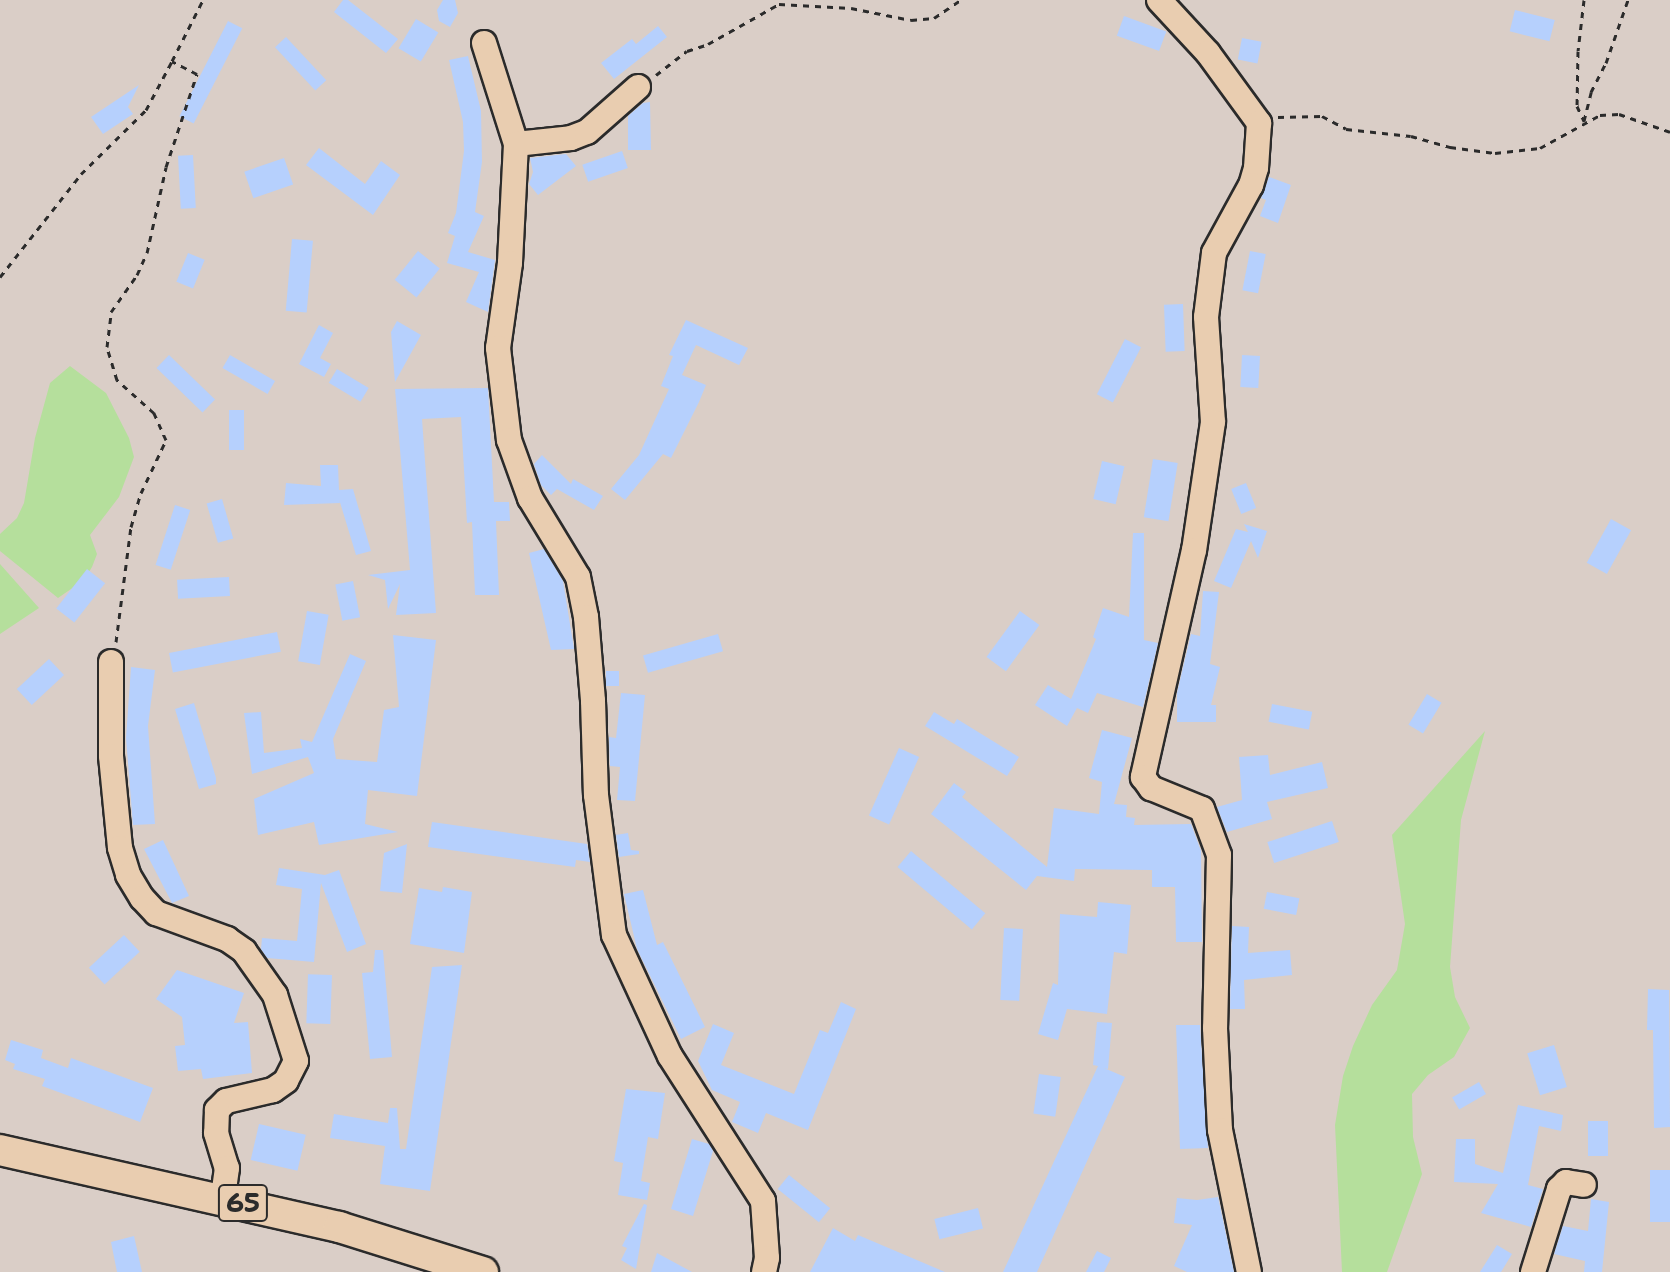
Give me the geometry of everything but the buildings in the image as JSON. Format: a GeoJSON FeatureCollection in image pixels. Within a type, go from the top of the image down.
{"type":"FeatureCollection","features":[{"type":"Feature","properties":{"kind":"main road","name":"65"},"geometry":{"type":"LineString","coordinates":[[0,1150],[223,1198],[373,1235],[483,1272]]}},
{"type":"Feature","properties":{"kind":"street"},"geometry":{"type":"LineString","coordinates":[[1159,0],[1208,53],[1259,123],[1256,168],[1251,185],[1214,253],[1206,317],[1213,422],[1194,550],[1143,777],[1151,788],[1202,809],[1219,855],[1215,1010],[1219,1110],[1249,1272]]}},
{"type":"Feature","properties":{"kind":"street"},"geometry":{"type":"LineString","coordinates":[[484,43],[516,144],[510,263],[498,348],[515,462],[530,498],[578,577],[581,590],[593,701],[596,795],[614,935],[670,1056],[763,1201],[767,1258],[764,1272]]}},
{"type":"Feature","properties":{"kind":"street"},"geometry":{"type":"LineString","coordinates":[[516,144],[571,138],[587,132],[638,87]]}},
{"type":"Feature","properties":{"kind":"street"},"geometry":{"type":"LineString","coordinates":[[111,662],[111,756],[115,816],[128,875],[156,913],[227,939],[244,951],[275,995],[296,1061],[286,1081],[273,1090],[226,1101],[217,1110],[216,1133],[227,1168],[223,1198]]}},
{"type":"Feature","properties":{"kind":"street"},"geometry":{"type":"LineString","coordinates":[[1533,1272],[1559,1189],[1566,1182],[1584,1185]]}},
{"type":"Feature","properties":{"kind":"path"},"geometry":{"type":"LineString","coordinates":[[0,277],[81,174],[146,110],[203,0]]}},
{"type":"Feature","properties":{"kind":"path"},"geometry":{"type":"LineString","coordinates":[[638,87],[687,51],[708,44],[779,4],[804,2],[911,20],[934,18],[961,0]]}},
{"type":"Feature","properties":{"kind":"path"},"geometry":{"type":"LineString","coordinates":[[1584,0],[1577,106],[1584,121]]}},
{"type":"Feature","properties":{"kind":"path"},"geometry":{"type":"LineString","coordinates":[[1584,121],[1591,92],[1628,0]]}},
{"type":"Feature","properties":{"kind":"path"},"geometry":{"type":"LineString","coordinates":[[111,662],[122,616],[131,527],[141,493],[166,440],[154,413],[117,380],[107,347],[111,312],[147,253],[166,167],[197,74],[172,61]]}},
{"type":"Feature","properties":{"kind":"path"},"geometry":{"type":"LineString","coordinates":[[1259,123],[1281,116],[1322,116],[1360,131],[1411,136],[1450,147],[1516,153],[1540,148],[1584,121],[1619,114],[1670,132]]}},
{"type":"Feature","properties":{"kind":"green space"},"geometry":{"type":"Polygon","coordinates":[[[70,366],[106,393],[129,438],[134,457],[119,497],[90,535],[97,554],[92,567],[84,580],[58,598],[0,551],[0,534],[17,518],[24,503],[35,438],[50,383],[70,366]]]}},
{"type":"Feature","properties":{"kind":"green space"},"geometry":{"type":"Polygon","coordinates":[[[0,564],[39,608],[0,634],[0,564]]]}},
{"type":"Feature","properties":{"kind":"green space"},"geometry":{"type":"Polygon","coordinates":[[[1485,731],[1461,820],[1450,967],[1455,997],[1470,1028],[1454,1057],[1428,1075],[1412,1094],[1413,1137],[1422,1174],[1387,1272],[1342,1272],[1335,1125],[1343,1076],[1353,1046],[1372,1005],[1397,970],[1405,924],[1392,835],[1485,731]]]}}]}
